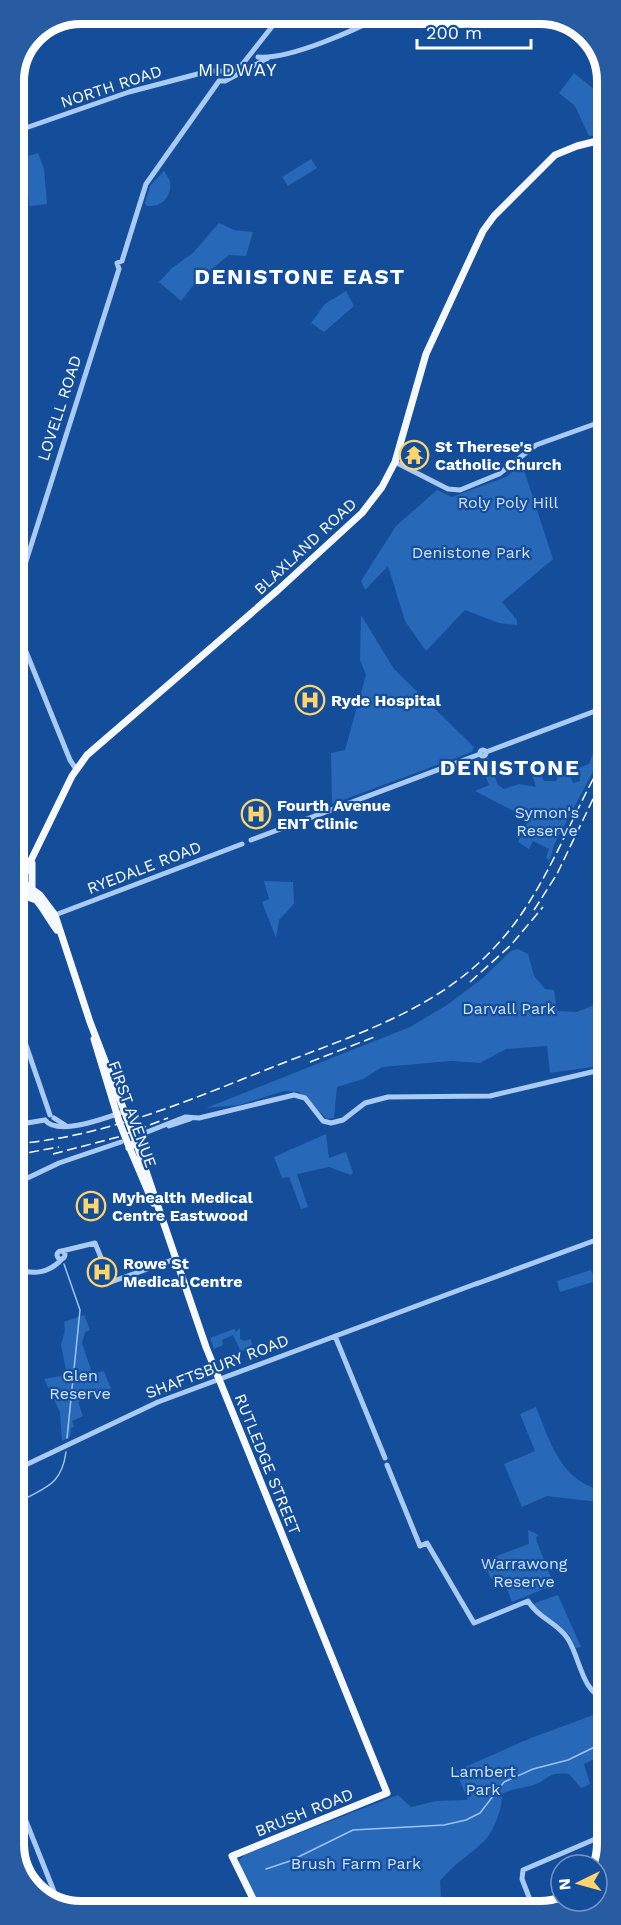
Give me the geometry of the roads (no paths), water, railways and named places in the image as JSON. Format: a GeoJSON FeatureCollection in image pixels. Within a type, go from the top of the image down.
{"type":"FeatureCollection","features":[{"type":"Feature","properties":{"kind":"main road","name":"BLAXLAND ROAD"},"geometry":{"type":"LineString","coordinates":[[24,874],[76,769],[93,749],[278,590],[362,513],[382,488],[395,462],[426,354],[483,231],[494,216],[555,155],[597,141]]}},
{"type":"Feature","properties":{"kind":"main road"},"geometry":{"type":"LineString","coordinates":[[32,887],[34,853]]}},
{"type":"Feature","properties":{"kind":"main road","name":"FIRST AVENUE"},"geometry":{"type":"LineString","coordinates":[[24,884],[32,887],[55,915],[58,932],[130,1142]]}},
{"type":"Feature","properties":{"kind":"main road","name":"FIRST AVENUE"},"geometry":{"type":"LineString","coordinates":[[24,887],[38,901],[58,932]]}},
{"type":"Feature","properties":{"kind":"main road"},"geometry":{"type":"LineString","coordinates":[[24,896],[38,901]]}},
{"type":"Feature","properties":{"kind":"main road","name":"RUTLEDGE STREET"},"geometry":{"type":"LineString","coordinates":[[130,1142],[219,1379],[387,1793]]}},
{"type":"Feature","properties":{"kind":"main road","name":"BRUSH ROAD"},"geometry":{"type":"LineString","coordinates":[[254,1901],[232,1856],[387,1793]]}},
{"type":"Feature","properties":{"kind":"street","name":"NORTH ROAD"},"geometry":{"type":"LineString","coordinates":[[24,129],[160,83],[209,71],[218,73],[238,68],[274,24]]}},
{"type":"Feature","properties":{"kind":"street"},"geometry":{"type":"LineString","coordinates":[[218,73],[219,81],[223,82],[258,59],[366,24]]}},
{"type":"Feature","properties":{"kind":"street"},"geometry":{"type":"LineString","coordinates":[[258,59],[260,43]]}},
{"type":"Feature","properties":{"kind":"street"},"geometry":{"type":"LineString","coordinates":[[249,55],[258,59]]}},
{"type":"Feature","properties":{"kind":"street","name":"LOVELL ROAD"},"geometry":{"type":"LineString","coordinates":[[24,563],[119,269],[117,263],[122,261],[146,184],[219,81]]}},
{"type":"Feature","properties":{"kind":"street"},"geometry":{"type":"LineString","coordinates":[[395,462],[445,488],[457,490],[499,474],[536,445],[597,423]]}},
{"type":"Feature","properties":{"kind":"street"},"geometry":{"type":"LineString","coordinates":[[24,647],[70,760],[76,769]]}},
{"type":"Feature","properties":{"kind":"street","name":"RYEDALE ROAD"},"geometry":{"type":"LineString","coordinates":[[55,915],[242,844],[245,838],[251,840],[597,710]]}},
{"type":"Feature","properties":{"kind":"street"},"geometry":{"type":"LineString","coordinates":[[24,1039],[52,1119],[60,1124],[72,1126],[122,1116]]}},
{"type":"Feature","properties":{"kind":"street"},"geometry":{"type":"LineString","coordinates":[[24,1180],[59,1163],[130,1142],[153,1131],[190,1119],[297,1095],[305,1098],[323,1121],[331,1123],[343,1120],[365,1104],[381,1098],[405,1095],[490,1096],[597,1070]]}},
{"type":"Feature","properties":{"kind":"street"},"geometry":{"type":"LineString","coordinates":[[24,1124],[52,1119]]}},
{"type":"Feature","properties":{"kind":"street","name":"SHAFTSBURY ROAD"},"geometry":{"type":"LineString","coordinates":[[24,1466],[148,1406],[597,1240]]}},
{"type":"Feature","properties":{"kind":"street"},"geometry":{"type":"LineString","coordinates":[[24,1272],[35,1274],[47,1270],[62,1255],[84,1245],[95,1243],[111,1282],[175,1259]]}},
{"type":"Feature","properties":{"kind":"street"},"geometry":{"type":"LineString","coordinates":[[335,1336],[420,1546],[427,1543],[474,1623],[528,1601],[534,1611],[565,1635],[590,1689],[597,1694]]}},
{"type":"Feature","properties":{"kind":"street"},"geometry":{"type":"LineString","coordinates":[[24,1816],[55,1895]]}},
{"type":"Feature","properties":{"kind":"street"},"geometry":{"type":"LineString","coordinates":[[531,1901],[522,1878],[523,1870],[597,1839]]}},
{"type":"Feature","properties":{"kind":"waterway"},"geometry":{"type":"LineString","coordinates":[[64,1264],[80,1310],[67,1438]]}},
{"type":"Feature","properties":{"kind":"waterway"},"geometry":{"type":"LineString","coordinates":[[24,1500],[55,1480],[60,1473],[66,1452]]}},
{"type":"Feature","properties":{"kind":"waterway"},"geometry":{"type":"LineString","coordinates":[[266,1869],[290,1861],[353,1830],[444,1825],[466,1820],[480,1813],[504,1782],[533,1769],[568,1760],[597,1746]]}},
{"type":"Feature","properties":{"kind":"railway"},"geometry":{"type":"LineString","coordinates":[[24,1143],[84,1133],[182,1103],[364,1032],[419,1005],[445,989],[469,971],[511,929],[555,857],[597,771]]}},
{"type":"Feature","properties":{"kind":"railway"},"geometry":{"type":"LineString","coordinates":[[534,910],[557,874],[597,791]]}},
{"type":"Feature","properties":{"kind":"railway"},"geometry":{"type":"LineString","coordinates":[[470,982],[511,945],[543,907]]}},
{"type":"Feature","properties":{"kind":"railway"},"geometry":{"type":"LineString","coordinates":[[310,1062],[377,1036]]}},
{"type":"Feature","properties":{"kind":"railway"},"geometry":{"type":"LineString","coordinates":[[53,1154],[118,1137],[168,1118]]}},
{"type":"Feature","properties":{"kind":"railway"},"geometry":{"type":"LineString","coordinates":[[24,1153],[59,1147]]}},
{"type":"Feature","properties":{"kind":"place","name":"St Therese's Catholic Church"},"geometry":{"type":"Point","coordinates":[414,455]}},
{"type":"Feature","properties":{"kind":"place","name":"Ryde Hospital"},"geometry":{"type":"Point","coordinates":[310,700]}},
{"type":"Feature","properties":{"kind":"place","name":"Fourth Avenue ENT Clinic"},"geometry":{"type":"Point","coordinates":[256,814]}},
{"type":"Feature","properties":{"kind":"place","name":"Myhealth Medical Centre Eastwood"},"geometry":{"type":"Point","coordinates":[91,1206]}},
{"type":"Feature","properties":{"kind":"place","name":"Rowe St Medical Centre"},"geometry":{"type":"Point","coordinates":[102,1272]}},
{"type":"Feature","properties":{"kind":"district","name":"MIDWAY"},"geometry":{"type":"Point","coordinates":[238,70]}},
{"type":"Feature","properties":{"kind":"district","name":"DENISTONE EAST"},"geometry":{"type":"Point","coordinates":[300,276]}},
{"type":"Feature","properties":{"kind":"district","name":"DENISTONE"},"geometry":{"type":"Point","coordinates":[510,767]}},
{"type":"Feature","properties":{"kind":"park label","name":"Roly Poly Hill"},"geometry":{"type":"Point","coordinates":[508,502]}},
{"type":"Feature","properties":{"kind":"park label","name":"Denistone Park"},"geometry":{"type":"Point","coordinates":[471,552]}},
{"type":"Feature","properties":{"kind":"park label","name":"Symon's Reserve"},"geometry":{"type":"Point","coordinates":[547,821]}},
{"type":"Feature","properties":{"kind":"park label","name":"Darvall Park"},"geometry":{"type":"Point","coordinates":[509,1008]}},
{"type":"Feature","properties":{"kind":"park label","name":"Glen Reserve"},"geometry":{"type":"Point","coordinates":[80,1384]}},
{"type":"Feature","properties":{"kind":"park label","name":"Warrawong Reserve"},"geometry":{"type":"Point","coordinates":[524,1572]}},
{"type":"Feature","properties":{"kind":"park label","name":"Lambert Park"},"geometry":{"type":"Point","coordinates":[483,1780]}},
{"type":"Feature","properties":{"kind":"park label","name":"Brush Farm Park"},"geometry":{"type":"Point","coordinates":[356,1863]}}]}
